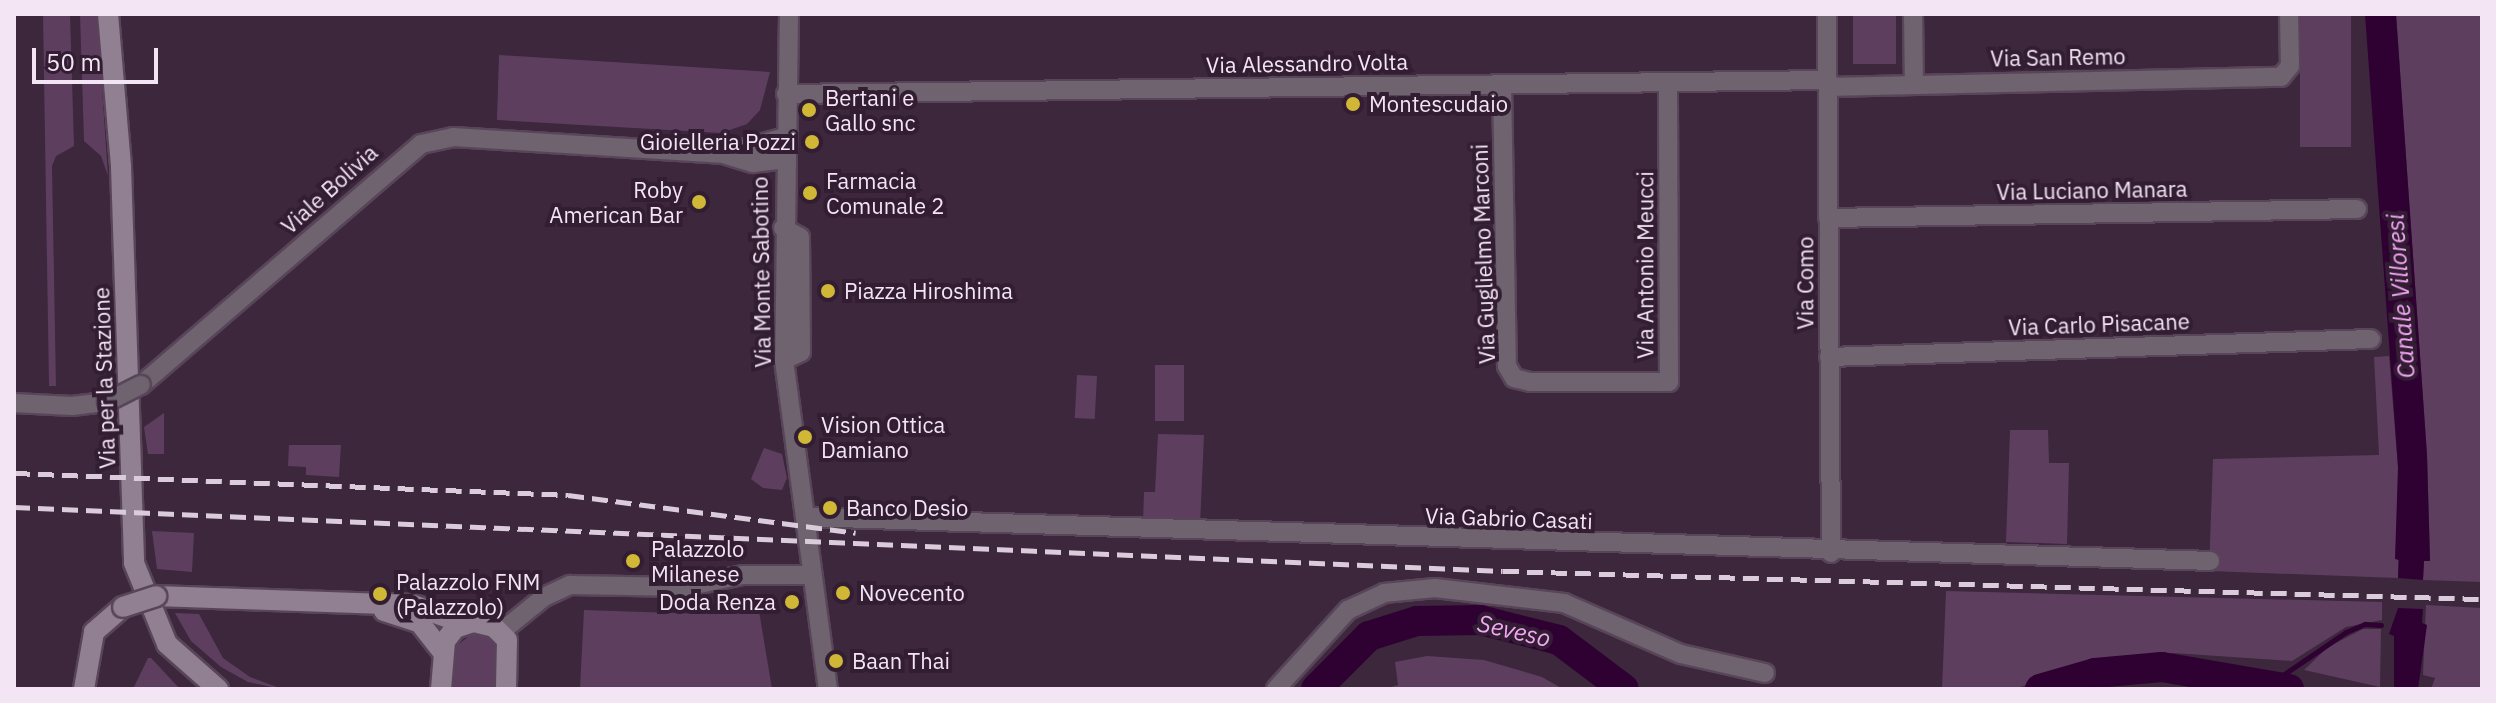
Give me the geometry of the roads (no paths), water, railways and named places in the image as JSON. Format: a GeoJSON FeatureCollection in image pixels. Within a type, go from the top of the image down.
{"type":"FeatureCollection","features":[{"type":"Feature","properties":{"kind":"street","name":"Via Monte Sabotino"},"geometry":{"type":"LineString","coordinates":[[789,14],[783,228],[799,235],[801,307],[800,354],[784,360],[810,575],[828,689]]}},
{"type":"Feature","properties":{"kind":"street","name":"Via Como"},"geometry":{"type":"LineString","coordinates":[[1827,14],[1831,553]]}},
{"type":"Feature","properties":{"kind":"street"},"geometry":{"type":"LineString","coordinates":[[1913,14],[1914,84]]}},
{"type":"Feature","properties":{"kind":"street","name":"Via San Remo"},"geometry":{"type":"LineString","coordinates":[[1828,84],[2288,74],[2289,14]]}},
{"type":"Feature","properties":{"kind":"street","name":"Via per la Stazione"},"geometry":{"type":"LineString","coordinates":[[111,21],[121,167],[134,563],[167,644],[218,689]]}},
{"type":"Feature","properties":{"kind":"street","name":"Via Alessandro Volta"},"geometry":{"type":"LineString","coordinates":[[786,94],[1502,84],[1828,84]]}},
{"type":"Feature","properties":{"kind":"street","name":"Via Guglielmo Marconi"},"geometry":{"type":"LineString","coordinates":[[1502,84],[1507,366],[1511,375]]}},
{"type":"Feature","properties":{"kind":"street","name":"Via Antonio Meucci"},"geometry":{"type":"LineString","coordinates":[[1511,375],[1530,382],[1669,382],[1668,84]]}},
{"type":"Feature","properties":{"kind":"street","name":"Viale Bolivia"},"geometry":{"type":"LineString","coordinates":[[14,403],[72,406],[107,402],[141,385],[421,144],[453,137],[724,154],[753,163],[784,159]]}},
{"type":"Feature","properties":{"kind":"street","name":"Viale Bolivia"},"geometry":{"type":"LineString","coordinates":[[724,154],[785,137]]}},
{"type":"Feature","properties":{"kind":"street","name":"Via Luciano Manara"},"geometry":{"type":"LineString","coordinates":[[1828,218],[2357,209]]}},
{"type":"Feature","properties":{"kind":"street","name":"Via Carlo Pisacane"},"geometry":{"type":"LineString","coordinates":[[1829,357],[2371,339]]}},
{"type":"Feature","properties":{"kind":"street","name":"Via Gabrio Casati"},"geometry":{"type":"LineString","coordinates":[[805,517],[1831,553],[2210,561]]}},
{"type":"Feature","properties":{"kind":"street"},"geometry":{"type":"LineString","coordinates":[[501,632],[544,597],[570,585],[685,587],[743,575],[810,575]]}},
{"type":"Feature","properties":{"kind":"street"},"geometry":{"type":"LineString","coordinates":[[1276,689],[1348,610],[1384,593],[1435,588],[1564,603],[1681,654],[1765,673]]}},
{"type":"Feature","properties":{"kind":"street"},"geometry":{"type":"LineString","coordinates":[[84,689],[89,645],[117,611],[162,596],[368,606],[413,605],[465,624],[485,623],[501,632],[510,651],[506,689]]}},
{"type":"Feature","properties":{"kind":"street"},"geometry":{"type":"LineString","coordinates":[[368,606],[420,623],[442,651]]}},
{"type":"Feature","properties":{"kind":"street"},"geometry":{"type":"LineString","coordinates":[[439,686],[442,651],[449,633],[465,624]]}},
{"type":"Feature","properties":{"kind":"water","name":"Canale Villoresi"},"geometry":{"type":"Polygon","coordinates":[[[2365,14],[2396,14],[2427,455],[2430,561],[2424,561],[2423,580],[2398,578],[2399,560],[2395,559],[2398,467],[2365,14]]]}},
{"type":"Feature","properties":{"kind":"water"},"geometry":{"type":"Polygon","coordinates":[[[2398,608],[2423,609],[2422,623],[2427,625],[2418,689],[2394,689],[2394,636],[2389,634],[2398,608]]]}},
{"type":"Feature","properties":{"kind":"waterway","name":"Seveso"},"geometry":{"type":"LineString","coordinates":[[1316,689],[1369,636],[1417,621],[1480,620],[1559,640],[1624,689]]}},
{"type":"Feature","properties":{"kind":"waterway"},"geometry":{"type":"LineString","coordinates":[[2268,685],[2346,632],[2365,624],[2381,625]]}},
{"type":"Feature","properties":{"kind":"waterway","name":"Seveso"},"geometry":{"type":"LineString","coordinates":[[2040,689],[2095,673],[2162,667],[2289,689]]}},
{"type":"Feature","properties":{"kind":"railway"},"geometry":{"type":"LineString","coordinates":[[14,473],[568,495],[855,533]]}},
{"type":"Feature","properties":{"kind":"railway"},"geometry":{"type":"LineString","coordinates":[[14,507],[1503,571],[2482,599]]}},
{"type":"Feature","properties":{"kind":"place","name":"Montescudaio"},"geometry":{"type":"Point","coordinates":[1353,104]}},
{"type":"Feature","properties":{"kind":"place","name":"Bertani e Gallo snc"},"geometry":{"type":"Point","coordinates":[809,110]}},
{"type":"Feature","properties":{"kind":"place","name":"Gioielleria Pozzi"},"geometry":{"type":"Point","coordinates":[812,142]}},
{"type":"Feature","properties":{"kind":"place","name":"Farmacia Comunale 2"},"geometry":{"type":"Point","coordinates":[810,193]}},
{"type":"Feature","properties":{"kind":"place","name":"Roby American Bar"},"geometry":{"type":"Point","coordinates":[699,202]}},
{"type":"Feature","properties":{"kind":"place","name":"Piazza Hiroshima"},"geometry":{"type":"Point","coordinates":[828,291]}},
{"type":"Feature","properties":{"kind":"place","name":"Vision Ottica Damiano"},"geometry":{"type":"Point","coordinates":[805,437]}},
{"type":"Feature","properties":{"kind":"place","name":"Banco Desio"},"geometry":{"type":"Point","coordinates":[830,508]}},
{"type":"Feature","properties":{"kind":"place","name":"Palazzolo Milanese"},"geometry":{"type":"Point","coordinates":[633,561]}},
{"type":"Feature","properties":{"kind":"place","name":"Novecento"},"geometry":{"type":"Point","coordinates":[843,593]}},
{"type":"Feature","properties":{"kind":"place","name":"Palazzolo FNM (Palazzolo)"},"geometry":{"type":"Point","coordinates":[380,594]}},
{"type":"Feature","properties":{"kind":"place","name":"Doda Renza"},"geometry":{"type":"Point","coordinates":[792,602]}},
{"type":"Feature","properties":{"kind":"place","name":"Baan Thai"},"geometry":{"type":"Point","coordinates":[836,661]}}]}
